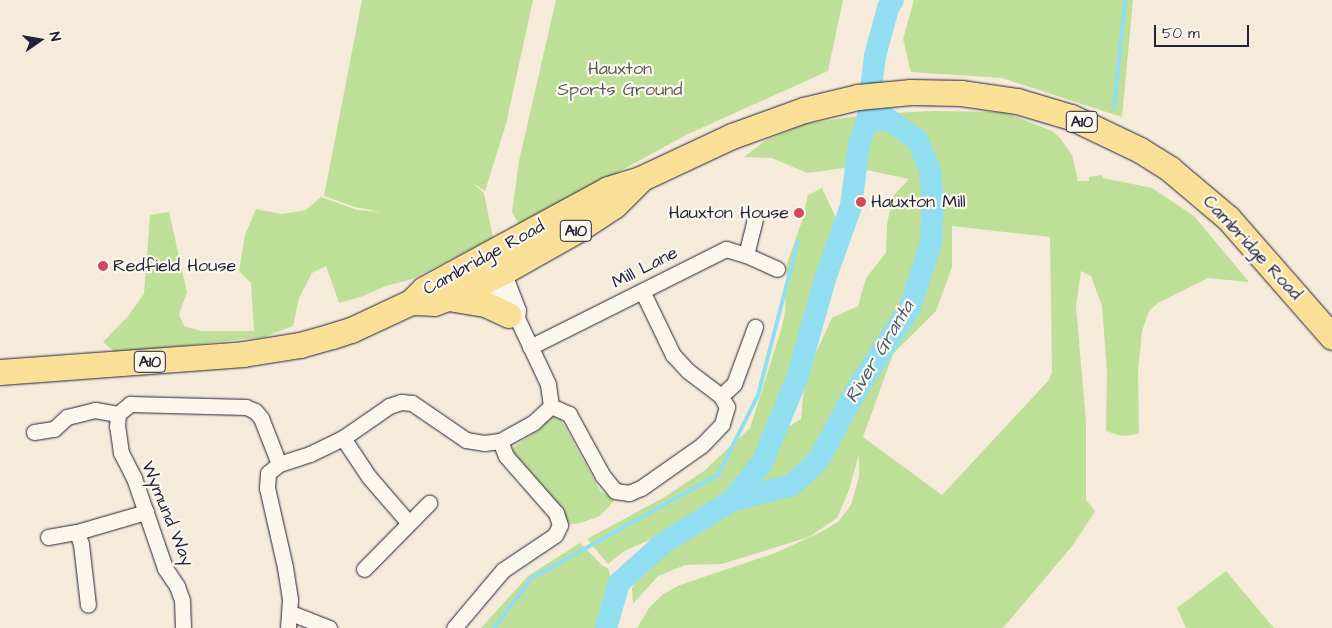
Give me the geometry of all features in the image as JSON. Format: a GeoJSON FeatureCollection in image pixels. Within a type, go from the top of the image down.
{"type":"FeatureCollection","features":[{"type":"Feature","properties":{"kind":"highway","name":"Cambridge Road"},"geometry":{"type":"LineString","coordinates":[[0,372],[201,358],[270,350],[314,341],[351,330],[411,302],[424,289],[492,266],[577,230],[615,206],[640,179],[732,136],[769,121],[804,110],[858,97],[910,92],[993,96],[1025,103],[1071,117],[1140,150],[1170,169],[1228,218],[1332,337]]}},
{"type":"Feature","properties":{"kind":"highway","name":"Cambridge Road"},"geometry":{"type":"LineString","coordinates":[[411,302],[434,303],[448,298],[492,266]]}},
{"type":"Feature","properties":{"kind":"highway"},"geometry":{"type":"LineString","coordinates":[[448,298],[485,304],[513,317]]}},
{"type":"Feature","properties":{"kind":"street"},"geometry":{"type":"LineString","coordinates":[[746,255],[755,220]]}},
{"type":"Feature","properties":{"kind":"street","name":"Mill Lane"},"geometry":{"type":"LineString","coordinates":[[530,347],[726,249],[746,255],[777,269]]}},
{"type":"Feature","properties":{"kind":"street"},"geometry":{"type":"LineString","coordinates":[[492,266],[518,310],[513,317],[548,384],[551,406]]}},
{"type":"Feature","properties":{"kind":"street"},"geometry":{"type":"LineString","coordinates":[[551,406],[569,414],[603,476],[615,491],[629,493],[641,488],[702,445],[722,424],[727,407],[722,396],[688,371],[673,355],[642,291]]}},
{"type":"Feature","properties":{"kind":"street"},"geometry":{"type":"LineString","coordinates":[[722,396],[734,384],[755,327]]}},
{"type":"Feature","properties":{"kind":"street"},"geometry":{"type":"LineString","coordinates":[[328,628],[290,621],[286,567],[267,488],[268,473],[279,464],[310,454],[343,438],[389,406],[401,402],[412,403],[466,440],[484,443],[500,441],[534,422],[551,406]]}},
{"type":"Feature","properties":{"kind":"street"},"geometry":{"type":"LineString","coordinates":[[34,432],[54,429],[67,417],[95,410],[118,414],[130,404],[246,407],[255,411],[261,418],[279,464]]}},
{"type":"Feature","properties":{"kind":"street","name":"Wymund Way"},"geometry":{"type":"LineString","coordinates":[[118,414],[117,426],[121,453],[134,478],[164,568],[177,586],[182,600],[183,628]]}},
{"type":"Feature","properties":{"kind":"street"},"geometry":{"type":"LineString","coordinates":[[343,438],[369,477],[408,522]]}},
{"type":"Feature","properties":{"kind":"street"},"geometry":{"type":"LineString","coordinates":[[454,628],[503,570],[555,535],[560,525],[556,512],[506,456],[500,441]]}},
{"type":"Feature","properties":{"kind":"street"},"geometry":{"type":"LineString","coordinates":[[364,569],[408,522],[429,503]]}},
{"type":"Feature","properties":{"kind":"street"},"geometry":{"type":"LineString","coordinates":[[48,537],[78,532],[146,512]]}},
{"type":"Feature","properties":{"kind":"street"},"geometry":{"type":"LineString","coordinates":[[78,532],[88,605]]}},
{"type":"Feature","properties":{"kind":"green space"},"geometry":{"type":"Polygon","coordinates":[[[362,0],[533,0],[506,124],[485,191],[471,182],[484,193],[493,238],[412,279],[339,303],[326,266],[312,273],[299,298],[293,326],[264,337],[116,353],[103,342],[128,316],[144,294],[150,215],[169,212],[187,292],[179,314],[184,326],[201,331],[254,331],[251,283],[239,271],[245,235],[256,209],[282,214],[306,210],[321,197],[357,210],[382,212],[355,207],[324,196],[362,0]]]}},
{"type":"Feature","properties":{"kind":"green space","name":"Hauxton Sports Ground"},"geometry":{"type":"Polygon","coordinates":[[[556,0],[843,0],[828,71],[686,135],[520,226],[512,212],[519,161],[556,0]]]}},
{"type":"Feature","properties":{"kind":"green space"},"geometry":{"type":"Polygon","coordinates":[[[914,0],[1133,0],[1122,117],[1002,78],[911,72],[903,39],[914,0]]]}},
{"type":"Feature","properties":{"kind":"green space"},"geometry":{"type":"Polygon","coordinates":[[[934,111],[1004,112],[1052,131],[1060,138],[1072,155],[1078,181],[1089,181],[1089,177],[1102,175],[1103,178],[1152,188],[1194,216],[1249,282],[1208,278],[1158,303],[1149,311],[1142,331],[1138,372],[1139,434],[1122,436],[1106,431],[1107,372],[1102,306],[1091,276],[1081,271],[1076,306],[1086,422],[1086,500],[1095,511],[1073,545],[1003,628],[637,628],[649,608],[663,594],[680,585],[775,553],[817,534],[838,522],[851,505],[859,477],[859,454],[849,490],[837,518],[809,537],[722,564],[685,565],[658,576],[633,604],[632,588],[654,555],[657,537],[624,551],[608,564],[587,539],[663,498],[704,471],[750,428],[781,330],[785,312],[787,263],[802,221],[808,195],[822,188],[836,218],[851,233],[829,265],[831,297],[796,360],[777,411],[780,432],[801,419],[804,388],[814,357],[832,318],[858,306],[866,278],[886,253],[887,224],[893,196],[909,179],[852,167],[807,173],[772,158],[744,157],[766,140],[805,124],[870,114],[934,111]],[[952,226],[952,267],[936,311],[893,354],[863,437],[942,495],[1049,380],[1052,372],[1050,237],[952,226]]]}},
{"type":"Feature","properties":{"kind":"green space"},"geometry":{"type":"Polygon","coordinates":[[[550,416],[560,418],[601,492],[612,496],[614,501],[600,516],[567,525],[517,461],[512,448],[540,429],[550,416]]]}},
{"type":"Feature","properties":{"kind":"green space"},"geometry":{"type":"Polygon","coordinates":[[[580,543],[603,566],[608,568],[614,590],[602,628],[481,628],[528,576],[580,543]]]}},
{"type":"Feature","properties":{"kind":"green space"},"geometry":{"type":"Polygon","coordinates":[[[1226,571],[1274,628],[1186,628],[1177,608],[1226,571]]]}},
{"type":"Feature","properties":{"kind":"waterway","name":"River Granta"},"geometry":{"type":"LineString","coordinates":[[606,628],[619,583],[662,544],[731,501],[762,463],[797,378],[825,279],[851,206],[859,144],[867,122],[875,56],[888,8],[893,0]]}},
{"type":"Feature","properties":{"kind":"waterway"},"geometry":{"type":"LineString","coordinates":[[1114,109],[1125,0]]}},
{"type":"Feature","properties":{"kind":"waterway","name":"River Granta"},"geometry":{"type":"LineString","coordinates":[[731,501],[792,485],[818,461],[854,394],[910,307],[931,243],[933,204],[930,170],[917,140],[888,119],[867,122]]}},
{"type":"Feature","properties":{"kind":"waterway"},"geometry":{"type":"LineString","coordinates":[[494,628],[532,578],[718,475],[758,395],[798,241]]}},
{"type":"Feature","properties":{"kind":"place","name":"Hauxton Mill"},"geometry":{"type":"Point","coordinates":[861,202]}},
{"type":"Feature","properties":{"kind":"place","name":"Hauxton House"},"geometry":{"type":"Point","coordinates":[799,213]}},
{"type":"Feature","properties":{"kind":"place","name":"Redfield House"},"geometry":{"type":"Point","coordinates":[103,266]}}]}
